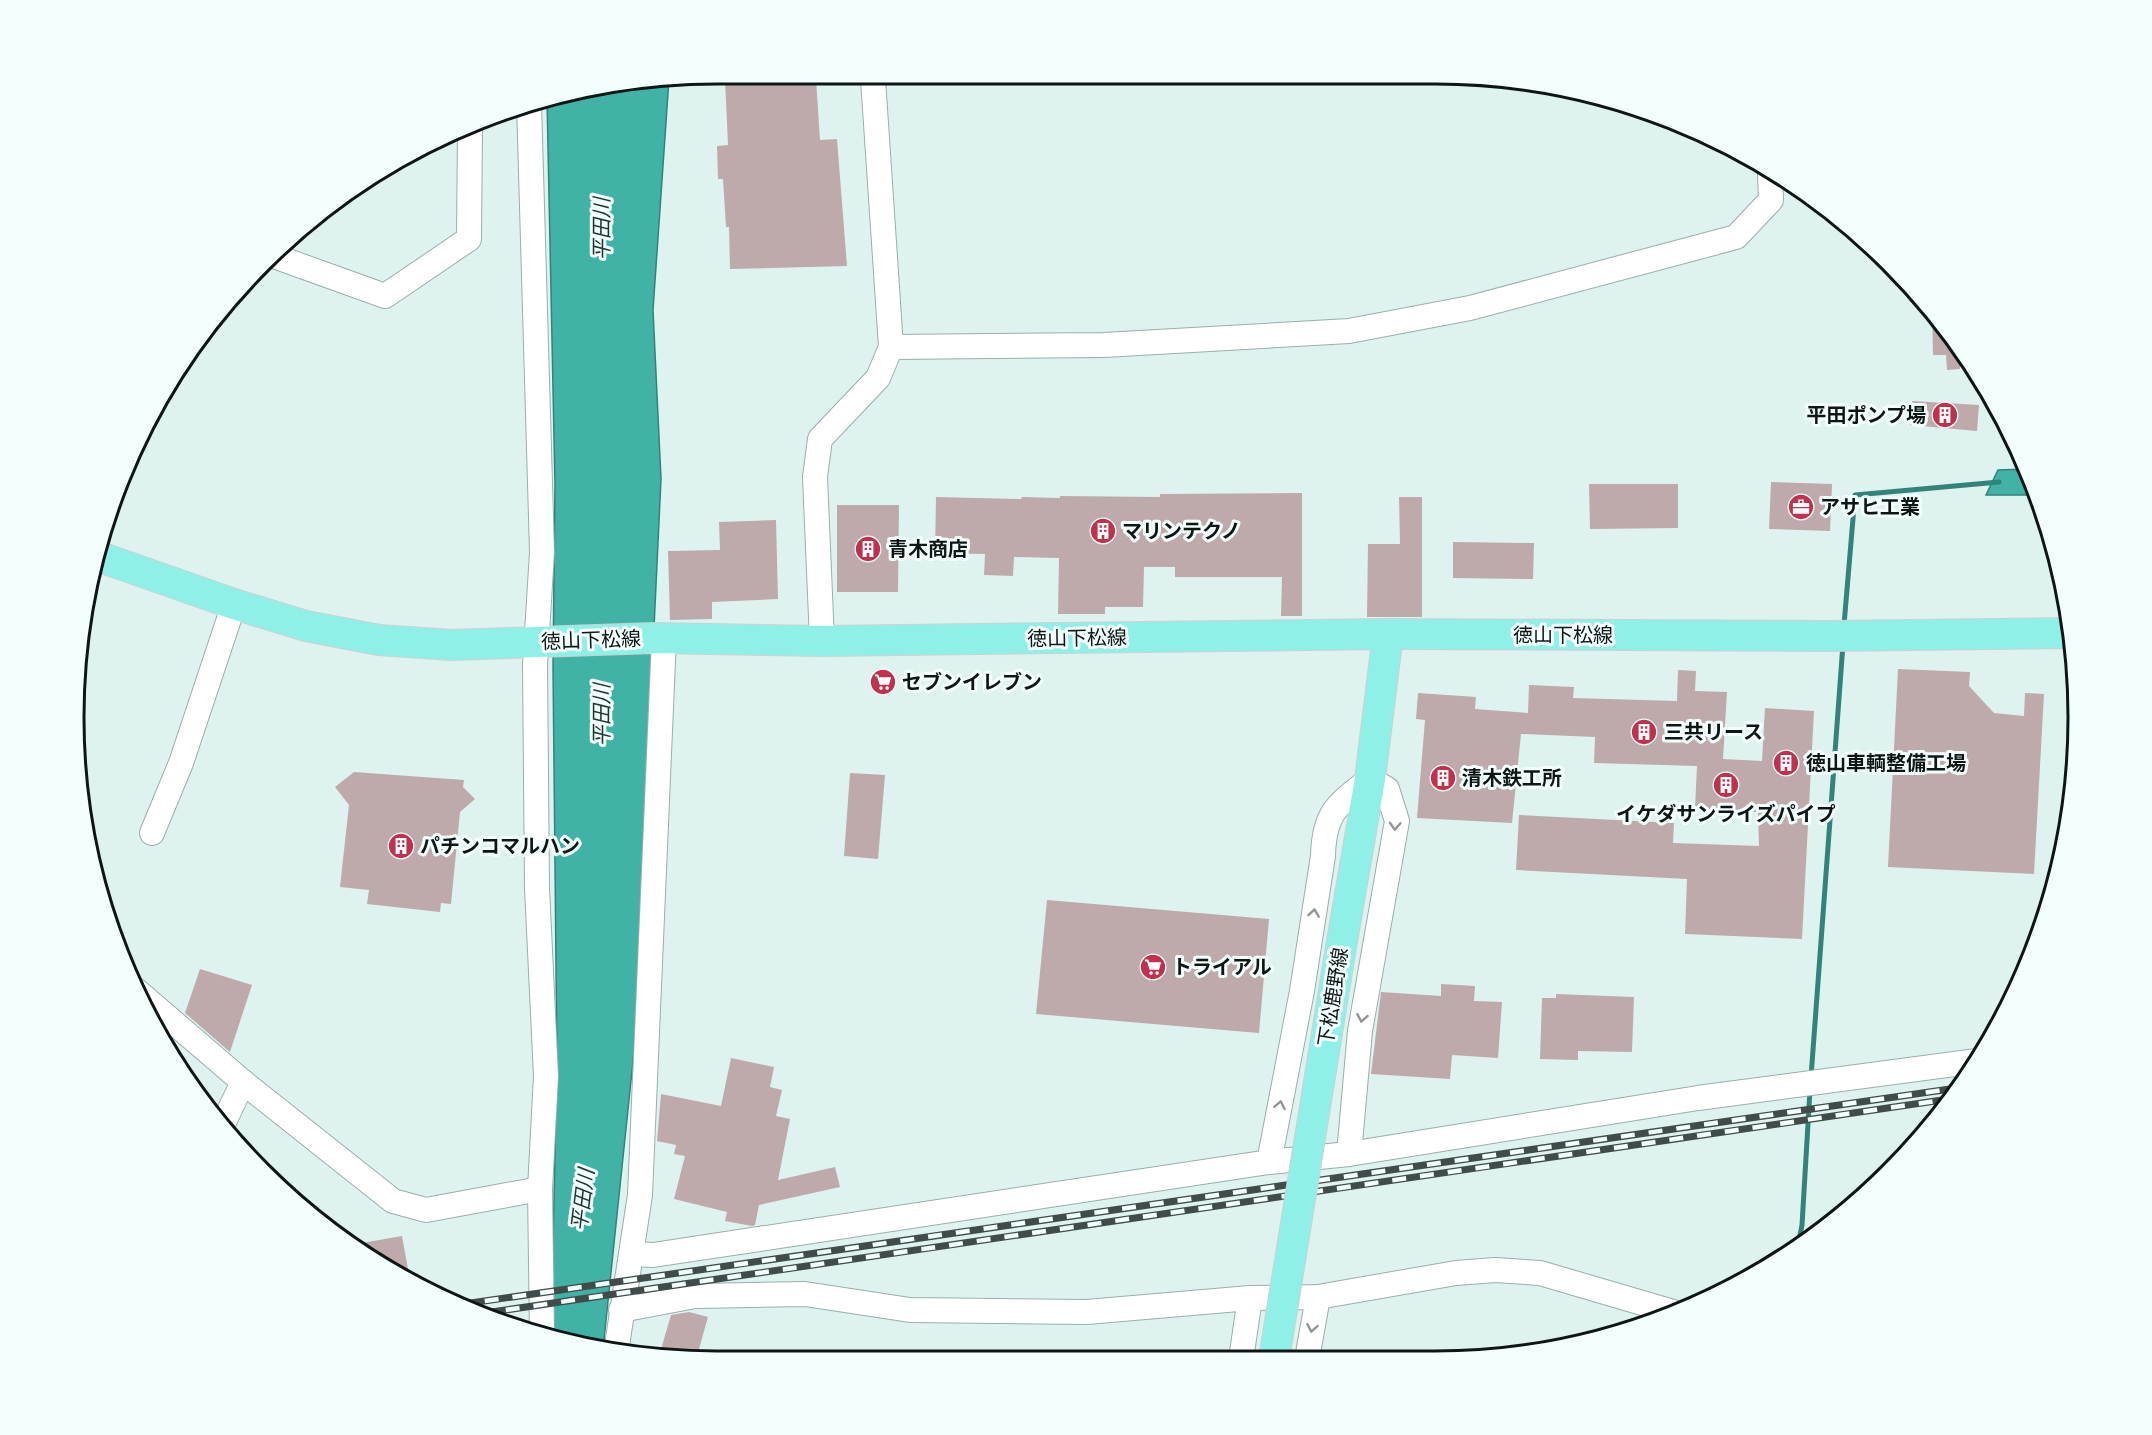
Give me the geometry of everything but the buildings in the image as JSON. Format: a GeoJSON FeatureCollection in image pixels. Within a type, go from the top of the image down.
{"type":"FeatureCollection","features":[{"type":"Feature","properties":{"kind":"main road","name":"徳山下松線"},"geometry":{"type":"LineString","coordinates":[[105,559],[234,604],[306,626],[379,640],[452,645],[659,638],[822,641],[1388,634],[1843,636],[2063,633]]}},
{"type":"Feature","properties":{"kind":"main road","name":"下松鹿野線"},"geometry":{"type":"LineString","coordinates":[[1275,1351],[1370,779],[1388,634]]}},
{"type":"Feature","properties":{"kind":"street"},"geometry":{"type":"LineString","coordinates":[[822,641],[814,477],[820,439],[878,378],[891,347],[873,84]]}},
{"type":"Feature","properties":{"kind":"street"},"geometry":{"type":"LineString","coordinates":[[529,113],[542,552],[541,642],[535,665],[537,888],[546,1076],[540,1189],[542,1325]]}},
{"type":"Feature","properties":{"kind":"street"},"geometry":{"type":"LineString","coordinates":[[282,259],[385,296],[469,239],[470,134]]}},
{"type":"Feature","properties":{"kind":"street"},"geometry":{"type":"LineString","coordinates":[[891,347],[1104,345],[1349,331],[1470,308],[1736,237],[1771,200],[1770,181]]}},
{"type":"Feature","properties":{"kind":"street"},"geometry":{"type":"LineString","coordinates":[[152,833],[181,763],[234,604]]}},
{"type":"Feature","properties":{"kind":"street"},"geometry":{"type":"LineString","coordinates":[[617,1343],[640,1195],[659,638]]}},
{"type":"Feature","properties":{"kind":"street"},"geometry":{"type":"LineString","coordinates":[[1269,1162],[1302,990],[1323,856],[1323,837],[1335,806],[1370,779],[1387,789],[1397,821],[1360,1031],[1348,1154]]}},
{"type":"Feature","properties":{"kind":"street"},"geometry":{"type":"LineString","coordinates":[[153,1005],[243,1082],[393,1201],[426,1210],[540,1189]]}},
{"type":"Feature","properties":{"kind":"street"},"geometry":{"type":"LineString","coordinates":[[632,1254],[653,1255],[1269,1162],[1348,1154],[1698,1098],[1965,1063]]}},
{"type":"Feature","properties":{"kind":"street"},"geometry":{"type":"LineString","coordinates":[[226,1117],[243,1082]]}},
{"type":"Feature","properties":{"kind":"street"},"geometry":{"type":"LineString","coordinates":[[621,1310],[694,1296],[805,1294],[910,1310],[1087,1312],[1250,1298],[1317,1297],[1456,1274],[1495,1270],[1540,1273],[1661,1309]]}},
{"type":"Feature","properties":{"kind":"street"},"geometry":{"type":"LineString","coordinates":[[1307,1351],[1317,1297]]}},
{"type":"Feature","properties":{"kind":"street"},"geometry":{"type":"LineString","coordinates":[[1242,1351],[1250,1298]]}},
{"type":"Feature","properties":{"kind":"water","name":"平田川"},"geometry":{"type":"Polygon","coordinates":[[[669,86],[653,310],[661,479],[634,1052],[604,1341],[551,1328],[557,1063],[553,667],[555,485],[547,108],[594,96],[669,86]]]}},
{"type":"Feature","properties":{"kind":"water"},"geometry":{"type":"Polygon","coordinates":[[[2017,469],[2027,495],[1986,495],[1998,470],[2017,469]]]}},
{"type":"Feature","properties":{"kind":"waterway"},"geometry":{"type":"LineString","coordinates":[[1844,625],[1855,495],[1999,482]]}},
{"type":"Feature","properties":{"kind":"waterway"},"geometry":{"type":"LineString","coordinates":[[1811,1077],[1843,644]]}},
{"type":"Feature","properties":{"kind":"waterway"},"geometry":{"type":"LineString","coordinates":[[1800,1234],[1810,1090]]}},
{"type":"Feature","properties":{"kind":"railway"},"geometry":{"type":"LineString","coordinates":[[474,1303],[1947,1090]]}},
{"type":"Feature","properties":{"kind":"railway"},"geometry":{"type":"LineString","coordinates":[[498,1311],[1939,1100]]}},
{"type":"Feature","properties":{"kind":"place","name":"平田ポンプ場"},"geometry":{"type":"Point","coordinates":[1945,415]}},
{"type":"Feature","properties":{"kind":"place","name":"アサヒ工業"},"geometry":{"type":"Point","coordinates":[1801,507]}},
{"type":"Feature","properties":{"kind":"place","name":"マリンテクノ"},"geometry":{"type":"Point","coordinates":[1103,531]}},
{"type":"Feature","properties":{"kind":"place","name":"青木商店"},"geometry":{"type":"Point","coordinates":[868,549]}},
{"type":"Feature","properties":{"kind":"place","name":"セブンイレブン"},"geometry":{"type":"Point","coordinates":[883,682]}},
{"type":"Feature","properties":{"kind":"place","name":"三共リース"},"geometry":{"type":"Point","coordinates":[1644,732]}},
{"type":"Feature","properties":{"kind":"place","name":"徳山車輌整備工場"},"geometry":{"type":"Point","coordinates":[1786,763]}},
{"type":"Feature","properties":{"kind":"place","name":"清木鉄工所"},"geometry":{"type":"Point","coordinates":[1443,778]}},
{"type":"Feature","properties":{"kind":"place","name":"イケダサンライズパイプ"},"geometry":{"type":"Point","coordinates":[1726,785]}},
{"type":"Feature","properties":{"kind":"place","name":"パチンコマルハン"},"geometry":{"type":"Point","coordinates":[401,846]}},
{"type":"Feature","properties":{"kind":"place","name":"トライアル"},"geometry":{"type":"Point","coordinates":[1153,967]}}]}
